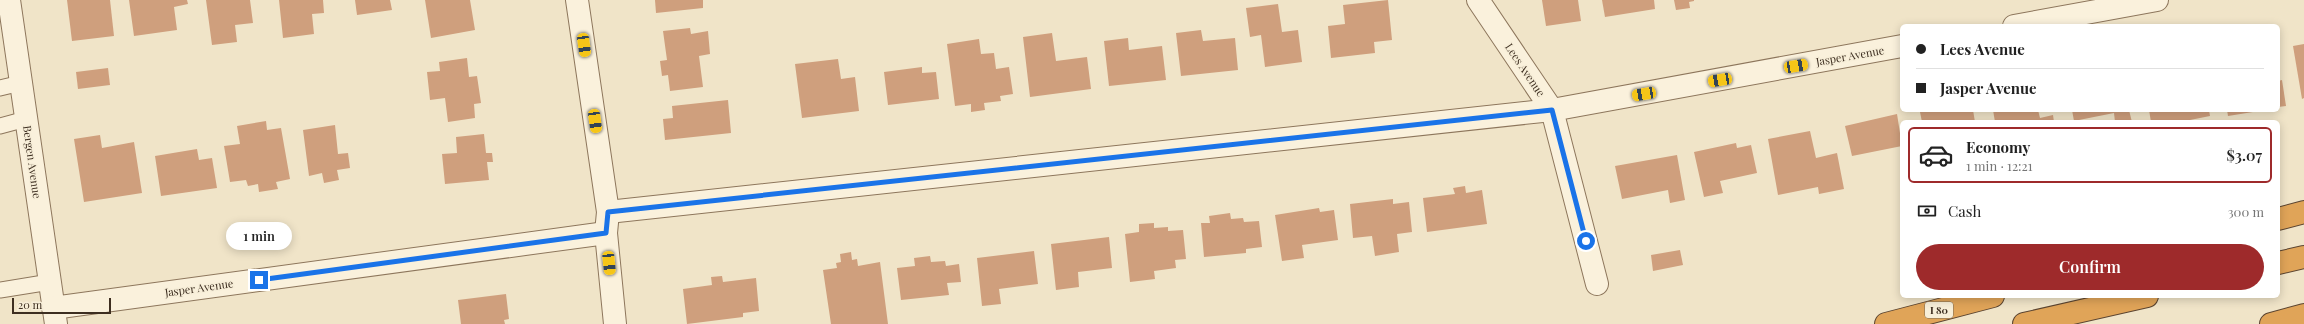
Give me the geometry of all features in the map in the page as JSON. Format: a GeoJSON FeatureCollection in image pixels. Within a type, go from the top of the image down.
{"type":"FeatureCollection","features":[{"type":"Feature","properties":{"kind":"highway"},"geometry":{"type":"LineString","coordinates":[[2280,218],[2304,212]]}},
{"type":"Feature","properties":{"kind":"highway"},"geometry":{"type":"LineString","coordinates":[[2280,262],[2304,256]]}},
{"type":"Feature","properties":{"kind":"highway","name":"I 80"},"geometry":{"type":"LineString","coordinates":[[1886,324],[1985,298]]}},
{"type":"Feature","properties":{"kind":"highway"},"geometry":{"type":"LineString","coordinates":[[2024,324],[2138,298]]}},
{"type":"Feature","properties":{"kind":"highway"},"geometry":{"type":"LineString","coordinates":[[2271,324],[2304,315]]}},
{"type":"Feature","properties":{"kind":"street","name":"Bergen Avenue"},"geometry":{"type":"LineString","coordinates":[[9,0],[54,316]]}},
{"type":"Feature","properties":{"kind":"street"},"geometry":{"type":"LineString","coordinates":[[577,0],[608,212],[606,233],[615,324]]}},
{"type":"Feature","properties":{"kind":"street","name":"Lees Avenue"},"geometry":{"type":"LineString","coordinates":[[1478,0],[1552,110],[1598,284]]}},
{"type":"Feature","properties":{"kind":"street"},"geometry":{"type":"LineString","coordinates":[[2025,24],[2157,0]]}},
{"type":"Feature","properties":{"kind":"street","name":"Jasper Avenue"},"geometry":{"type":"LineString","coordinates":[[608,212],[1552,110],[1900,46]]}},
{"type":"Feature","properties":{"kind":"street","name":"Jasper Avenue"},"geometry":{"type":"LineString","coordinates":[[54,316],[606,233]]}},
{"type":"Feature","properties":{"kind":"lane"},"geometry":{"type":"LineString","coordinates":[[0,88],[21,83]]}},
{"type":"Feature","properties":{"kind":"lane"},"geometry":{"type":"LineString","coordinates":[[0,126],[26,119]]}},
{"type":"Feature","properties":{"kind":"lane"},"geometry":{"type":"LineString","coordinates":[[0,290],[50,282]]}},
{"type":"Feature","properties":{"kind":"building"},"geometry":{"type":"Polygon","coordinates":[[[67,0],[110,0],[114,36],[72,41],[67,0]]]}},
{"type":"Feature","properties":{"kind":"building"},"geometry":{"type":"Polygon","coordinates":[[[129,0],[187,0],[188,4],[174,7],[177,30],[134,36],[129,0]]]}},
{"type":"Feature","properties":{"kind":"building"},"geometry":{"type":"Polygon","coordinates":[[[206,0],[250,0],[253,23],[235,25],[237,42],[212,45],[206,0]]]}},
{"type":"Feature","properties":{"kind":"building"},"geometry":{"type":"Polygon","coordinates":[[[279,0],[323,0],[324,13],[312,14],[314,34],[283,38],[279,0]]]}},
{"type":"Feature","properties":{"kind":"building"},"geometry":{"type":"Polygon","coordinates":[[[355,0],[390,0],[392,10],[357,15],[355,0]]]}},
{"type":"Feature","properties":{"kind":"building"},"geometry":{"type":"Polygon","coordinates":[[[425,0],[470,0],[475,30],[431,38],[425,0]]]}},
{"type":"Feature","properties":{"kind":"building"},"geometry":{"type":"Polygon","coordinates":[[[655,0],[703,0],[703,8],[656,13],[655,0]]]}},
{"type":"Feature","properties":{"kind":"building"},"geometry":{"type":"Polygon","coordinates":[[[1388,0],[1392,40],[1374,42],[1375,53],[1331,58],[1328,26],[1345,24],[1343,5],[1388,0]]]}},
{"type":"Feature","properties":{"kind":"building"},"geometry":{"type":"Polygon","coordinates":[[[1542,0],[1578,0],[1581,21],[1546,26],[1542,0]]]}},
{"type":"Feature","properties":{"kind":"building"},"geometry":{"type":"Polygon","coordinates":[[[1602,0],[1654,0],[1655,9],[1605,17],[1602,0]]]}},
{"type":"Feature","properties":{"kind":"building"},"geometry":{"type":"Polygon","coordinates":[[[1674,0],[1694,1],[1689,2],[1690,8],[1676,10],[1674,0]]]}},
{"type":"Feature","properties":{"kind":"building"},"geometry":{"type":"Polygon","coordinates":[[[1278,4],[1282,32],[1298,30],[1302,62],[1265,67],[1261,35],[1250,37],[1246,8],[1278,4]]]}},
{"type":"Feature","properties":{"kind":"building"},"geometry":{"type":"Polygon","coordinates":[[[690,28],[691,34],[708,31],[710,54],[699,56],[703,87],[670,91],[668,75],[662,76],[660,61],[667,60],[663,31],[690,28]]]}},
{"type":"Feature","properties":{"kind":"building"},"geometry":{"type":"Polygon","coordinates":[[[1201,30],[1203,41],[1235,38],[1238,70],[1181,76],[1176,33],[1201,30]]]}},
{"type":"Feature","properties":{"kind":"building"},"geometry":{"type":"Polygon","coordinates":[[[1052,33],[1056,61],[1087,57],[1091,89],[1030,97],[1023,37],[1052,33]]]}},
{"type":"Feature","properties":{"kind":"building"},"geometry":{"type":"Polygon","coordinates":[[[1128,38],[1129,50],[1162,46],[1166,80],[1109,86],[1104,41],[1128,38]]]}},
{"type":"Feature","properties":{"kind":"building"},"geometry":{"type":"Polygon","coordinates":[[[979,39],[981,54],[994,53],[996,69],[1009,67],[1013,94],[1000,96],[1001,101],[984,103],[985,110],[971,112],[971,104],[955,106],[947,44],[979,39]]]}},
{"type":"Feature","properties":{"kind":"building"},"geometry":{"type":"Polygon","coordinates":[[[2304,44],[2304,98],[2302,99],[2293,46],[2304,44]]]}},
{"type":"Feature","properties":{"kind":"building"},"geometry":{"type":"Polygon","coordinates":[[[467,58],[469,77],[477,76],[481,103],[474,104],[475,118],[448,122],[445,98],[430,100],[427,72],[440,71],[439,62],[467,58]]]}},
{"type":"Feature","properties":{"kind":"building"},"geometry":{"type":"Polygon","coordinates":[[[838,59],[841,79],[855,77],[859,111],[802,118],[795,64],[838,59]]]}},
{"type":"Feature","properties":{"kind":"building"},"geometry":{"type":"Polygon","coordinates":[[[922,67],[922,73],[936,72],[939,99],[888,105],[884,72],[922,67]]]}},
{"type":"Feature","properties":{"kind":"building"},"geometry":{"type":"Polygon","coordinates":[[[108,68],[110,85],[78,89],[76,72],[108,68]]]}},
{"type":"Feature","properties":{"kind":"building"},"geometry":{"type":"Polygon","coordinates":[[[2280,80],[2282,80],[2286,106],[2280,107],[2280,80]]]}},
{"type":"Feature","properties":{"kind":"building"},"geometry":{"type":"Polygon","coordinates":[[[728,100],[731,133],[665,140],[663,119],[673,118],[672,106],[728,100]]]}},
{"type":"Feature","properties":{"kind":"building"},"geometry":{"type":"Polygon","coordinates":[[[1920,112],[1973,112],[1975,120],[1922,120],[1920,112]]]}},
{"type":"Feature","properties":{"kind":"building"},"geometry":{"type":"Polygon","coordinates":[[[1993,112],[2038,112],[2040,118],[2053,115],[2054,120],[1995,120],[1993,112]]]}},
{"type":"Feature","properties":{"kind":"building"},"geometry":{"type":"Polygon","coordinates":[[[2072,112],[2130,112],[2132,120],[2115,120],[2114,113],[2074,120],[2072,112]]]}},
{"type":"Feature","properties":{"kind":"building"},"geometry":{"type":"Polygon","coordinates":[[[2149,112],[2209,112],[2210,116],[2190,120],[2151,120],[2149,112]]]}},
{"type":"Feature","properties":{"kind":"building"},"geometry":{"type":"Polygon","coordinates":[[[2227,112],[2253,112],[2228,116],[2227,112]]]}},
{"type":"Feature","properties":{"kind":"building"},"geometry":{"type":"Polygon","coordinates":[[[1897,114],[1900,133],[1900,146],[1852,156],[1845,126],[1897,114]]]}},
{"type":"Feature","properties":{"kind":"building"},"geometry":{"type":"Polygon","coordinates":[[[266,121],[267,130],[281,128],[290,179],[276,182],[278,189],[259,192],[258,184],[248,186],[246,180],[230,182],[224,146],[240,144],[237,126],[266,121]]]}},
{"type":"Feature","properties":{"kind":"building"},"geometry":{"type":"Polygon","coordinates":[[[335,125],[338,154],[348,153],[350,168],[337,170],[339,180],[324,183],[322,173],[309,176],[303,130],[335,125]]]}},
{"type":"Feature","properties":{"kind":"building"},"geometry":{"type":"Polygon","coordinates":[[[1810,131],[1816,158],[1837,153],[1844,189],[1819,194],[1818,187],[1778,195],[1768,139],[1810,131]]]}},
{"type":"Feature","properties":{"kind":"building"},"geometry":{"type":"Polygon","coordinates":[[[484,134],[486,153],[492,153],[493,162],[487,162],[489,180],[445,184],[442,154],[457,153],[456,137],[484,134]]]}},
{"type":"Feature","properties":{"kind":"building"},"geometry":{"type":"Polygon","coordinates":[[[100,135],[102,148],[134,142],[142,193],[84,202],[74,139],[100,135]]]}},
{"type":"Feature","properties":{"kind":"building"},"geometry":{"type":"Polygon","coordinates":[[[1736,143],[1737,148],[1751,145],[1757,173],[1720,181],[1723,193],[1704,197],[1694,152],[1736,143]]]}},
{"type":"Feature","properties":{"kind":"building"},"geometry":{"type":"Polygon","coordinates":[[[197,149],[199,160],[212,158],[217,188],[161,196],[155,156],[197,149]]]}},
{"type":"Feature","properties":{"kind":"building"},"geometry":{"type":"Polygon","coordinates":[[[1677,155],[1685,200],[1670,203],[1668,190],[1622,199],[1615,166],[1677,155]]]}},
{"type":"Feature","properties":{"kind":"building"},"geometry":{"type":"Polygon","coordinates":[[[1465,186],[1466,193],[1482,190],[1487,224],[1427,232],[1423,198],[1455,194],[1453,188],[1465,186]]]}},
{"type":"Feature","properties":{"kind":"building"},"geometry":{"type":"Polygon","coordinates":[[[1393,199],[1393,204],[1409,202],[1412,232],[1397,234],[1399,252],[1375,256],[1372,236],[1353,238],[1350,204],[1393,199]]]}},
{"type":"Feature","properties":{"kind":"building"},"geometry":{"type":"Polygon","coordinates":[[[1319,208],[1320,212],[1334,210],[1338,240],[1302,245],[1304,258],[1282,261],[1275,215],[1319,208]]]}},
{"type":"Feature","properties":{"kind":"building"},"geometry":{"type":"Polygon","coordinates":[[[1230,213],[1231,219],[1243,218],[1244,222],[1259,221],[1262,247],[1246,249],[1246,253],[1204,257],[1201,223],[1210,223],[1209,216],[1230,213]]]}},
{"type":"Feature","properties":{"kind":"building"},"geometry":{"type":"Polygon","coordinates":[[[1154,223],[1154,228],[1168,227],[1168,231],[1183,230],[1186,259],[1175,260],[1176,268],[1154,271],[1155,279],[1130,282],[1125,234],[1139,232],[1139,224],[1154,223]]]}},
{"type":"Feature","properties":{"kind":"building"},"geometry":{"type":"Polygon","coordinates":[[[1109,237],[1112,268],[1078,272],[1079,287],[1056,290],[1051,244],[1109,237]]]}},
{"type":"Feature","properties":{"kind":"building"},"geometry":{"type":"Polygon","coordinates":[[[1680,250],[1683,265],[1653,271],[1651,255],[1680,250]]]}},
{"type":"Feature","properties":{"kind":"building"},"geometry":{"type":"Polygon","coordinates":[[[1034,251],[1038,284],[999,289],[1001,304],[982,306],[977,258],[1034,251]]]}},
{"type":"Feature","properties":{"kind":"building"},"geometry":{"type":"Polygon","coordinates":[[[851,252],[852,260],[857,259],[858,266],[880,262],[888,324],[831,324],[823,270],[837,268],[836,263],[841,262],[840,254],[851,252]]]}},
{"type":"Feature","properties":{"kind":"building"},"geometry":{"type":"Polygon","coordinates":[[[930,256],[931,262],[945,261],[946,266],[959,264],[961,282],[947,283],[949,295],[901,300],[897,268],[915,266],[914,258],[930,256]]]}},
{"type":"Feature","properties":{"kind":"building"},"geometry":{"type":"Polygon","coordinates":[[[722,276],[723,282],[756,278],[759,311],[743,313],[743,317],[687,324],[683,289],[712,285],[711,277],[722,276]]]}},
{"type":"Feature","properties":{"kind":"building"},"geometry":{"type":"Polygon","coordinates":[[[506,294],[509,319],[504,320],[505,324],[461,324],[458,300],[506,294]]]}},
{"type":"Feature","properties":{"kind":"route"},"geometry":{"type":"LineString","coordinates":[[259,280],[606,233],[608,212],[1552,110],[1586,241]]}}]}
